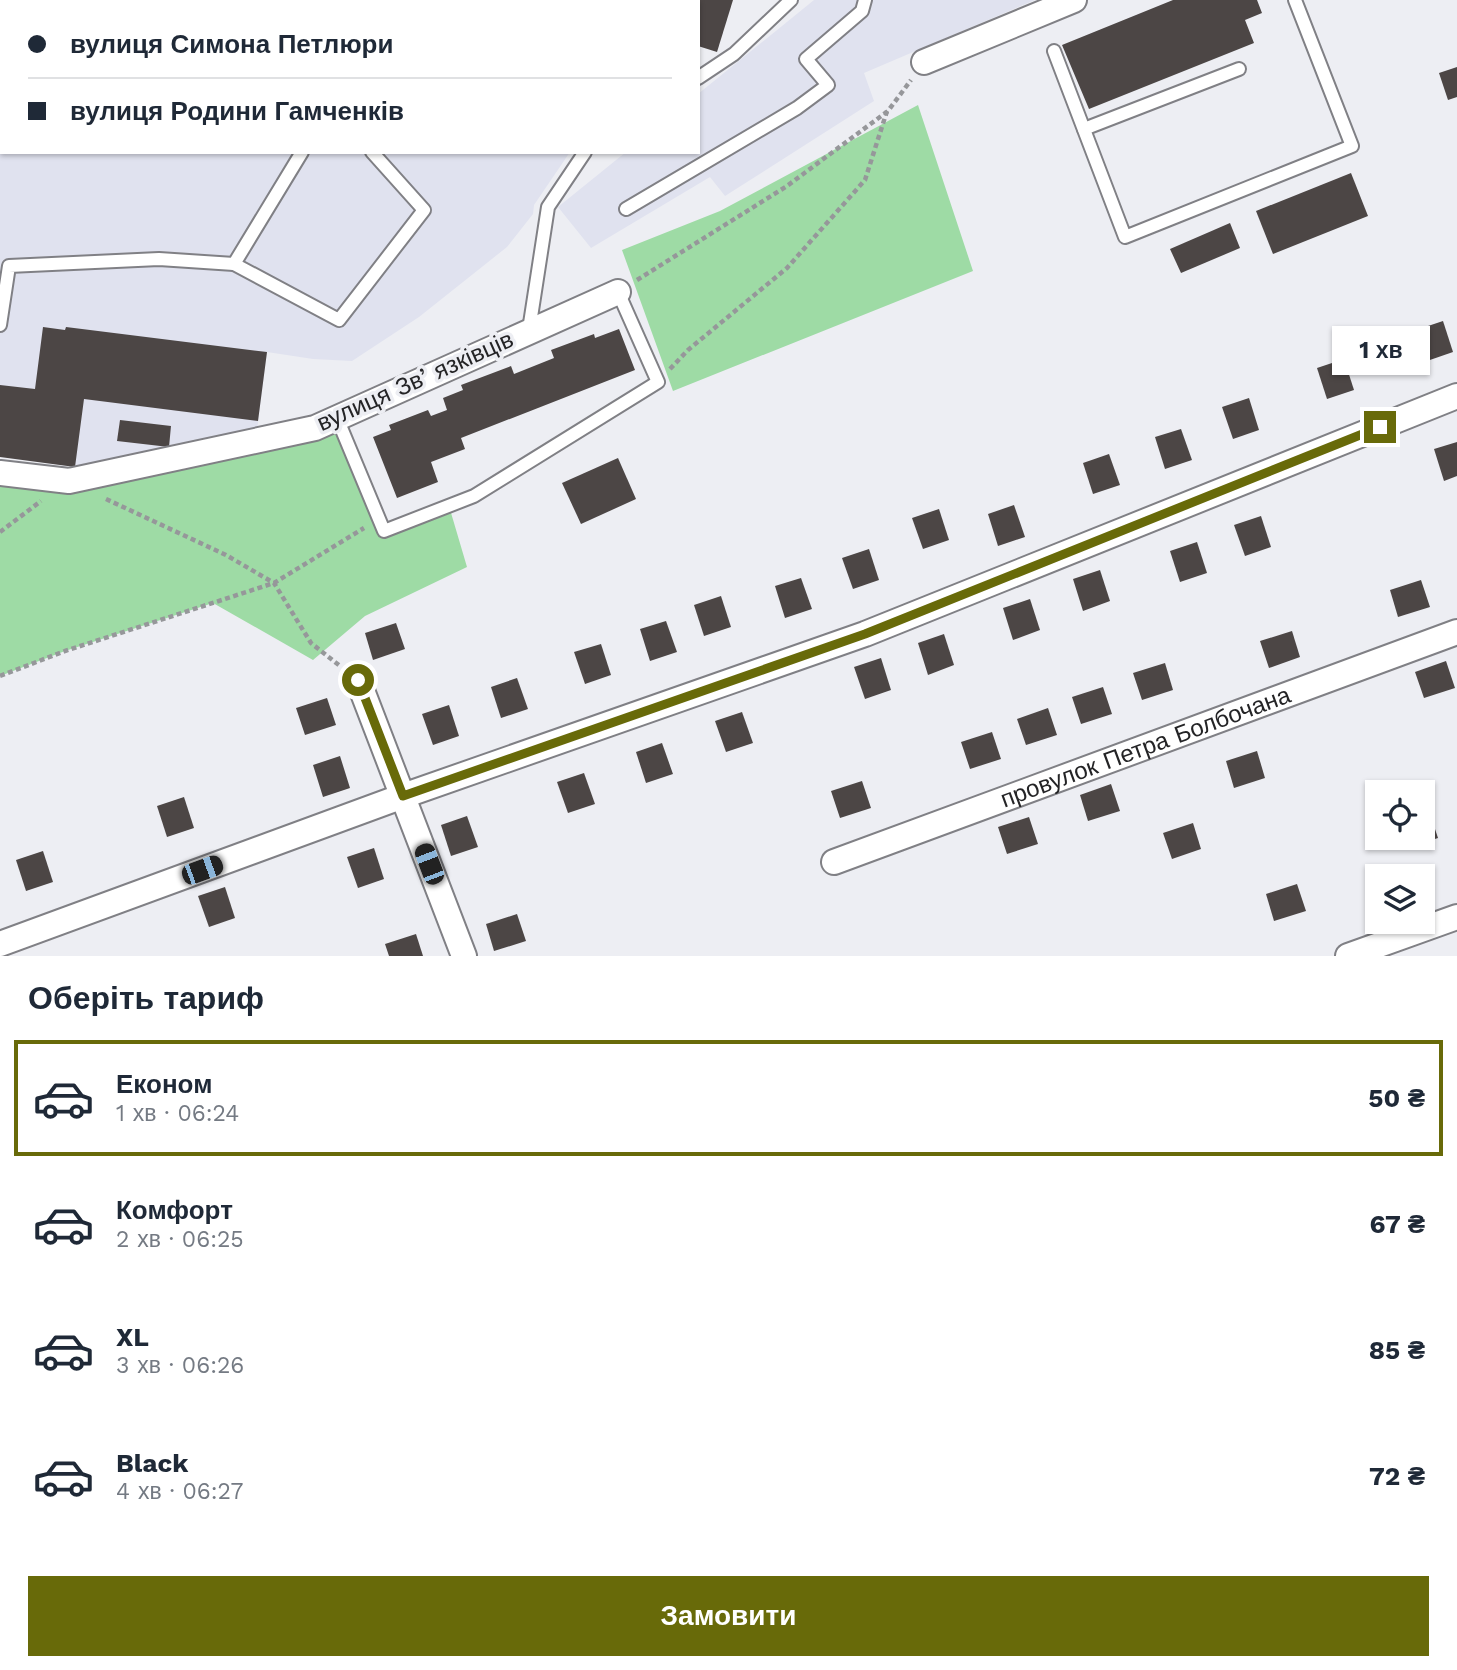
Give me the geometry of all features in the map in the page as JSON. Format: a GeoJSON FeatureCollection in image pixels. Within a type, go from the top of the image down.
{"type":"FeatureCollection","features":[{"type":"Feature","properties":{"kind":"street"},"geometry":{"type":"LineString","coordinates":[[924,62],[1074,0]]}},
{"type":"Feature","properties":{"kind":"street","name":"вулиця Звʼязківців"},"geometry":{"type":"LineString","coordinates":[[0,473],[69,481],[315,428],[618,292]]}},
{"type":"Feature","properties":{"kind":"street"},"geometry":{"type":"LineString","coordinates":[[0,944],[403,796],[865,634],[1457,396]]}},
{"type":"Feature","properties":{"kind":"street","name":"провулок Петра Болбочана"},"geometry":{"type":"LineString","coordinates":[[834,862],[1457,632]]}},
{"type":"Feature","properties":{"kind":"street"},"geometry":{"type":"LineString","coordinates":[[358,680],[464,956]]}},
{"type":"Feature","properties":{"kind":"street"},"geometry":{"type":"LineString","coordinates":[[1348,956],[1457,917]]}},
{"type":"Feature","properties":{"kind":"lane"},"geometry":{"type":"LineString","coordinates":[[700,77],[734,54],[791,0]]}},
{"type":"Feature","properties":{"kind":"lane"},"geometry":{"type":"LineString","coordinates":[[626,209],[797,108],[828,85],[806,59],[862,11],[865,0]]}},
{"type":"Feature","properties":{"kind":"lane"},"geometry":{"type":"LineString","coordinates":[[1054,51],[1125,237],[1352,146],[1294,0]]}},
{"type":"Feature","properties":{"kind":"lane"},"geometry":{"type":"LineString","coordinates":[[1084,129],[1239,69]]}},
{"type":"Feature","properties":{"kind":"lane"},"geometry":{"type":"LineString","coordinates":[[234,264],[301,154]]}},
{"type":"Feature","properties":{"kind":"lane"},"geometry":{"type":"LineString","coordinates":[[0,325],[9,266],[159,259],[234,264],[339,320],[424,210],[374,154]]}},
{"type":"Feature","properties":{"kind":"lane"},"geometry":{"type":"LineString","coordinates":[[530,330],[548,207],[583,154]]}},
{"type":"Feature","properties":{"kind":"lane"},"geometry":{"type":"LineString","coordinates":[[337,418],[384,531],[474,496],[657,382],[618,292]]}},
{"type":"Feature","properties":{"kind":"path"},"geometry":{"type":"LineString","coordinates":[[618,292],[787,186],[888,111],[924,62]]}},
{"type":"Feature","properties":{"kind":"path"},"geometry":{"type":"LineString","coordinates":[[657,382],[688,350],[787,268],[865,180],[888,111]]}},
{"type":"Feature","properties":{"kind":"path"},"geometry":{"type":"LineString","coordinates":[[0,532],[69,481]]}},
{"type":"Feature","properties":{"kind":"path"},"geometry":{"type":"LineString","coordinates":[[105,498],[226,555],[274,583],[311,643],[358,680]]}},
{"type":"Feature","properties":{"kind":"path"},"geometry":{"type":"LineString","coordinates":[[0,676],[65,651],[274,583],[379,518]]}},
{"type":"Feature","properties":{"kind":"shaded area"},"geometry":{"type":"Polygon","coordinates":[[[814,0],[1035,0],[864,73],[874,101],[725,196],[710,177],[591,248],[558,207],[624,154],[700,154],[700,92],[814,0]]]}},
{"type":"Feature","properties":{"kind":"shaded area"},"geometry":{"type":"Polygon","coordinates":[[[0,154],[569,154],[534,205],[533,214],[507,247],[419,317],[352,361],[313,359],[267,352],[257,430],[75,467],[0,456],[0,154]]]}},
{"type":"Feature","properties":{"kind":"green space"},"geometry":{"type":"Polygon","coordinates":[[[918,105],[973,271],[673,391],[622,250],[720,211],[918,105]]]}},
{"type":"Feature","properties":{"kind":"green space"},"geometry":{"type":"Polygon","coordinates":[[[337,418],[384,531],[449,506],[467,567],[365,616],[313,660],[213,603],[65,651],[0,676],[0,475],[69,481],[337,418]]]}},
{"type":"Feature","properties":{"kind":"building"},"geometry":{"type":"Polygon","coordinates":[[[700,0],[733,0],[717,52],[700,47],[700,0]]]}},
{"type":"Feature","properties":{"kind":"building"},"geometry":{"type":"Polygon","coordinates":[[[1173,0],[1257,0],[1262,13],[1245,20],[1254,43],[1089,109],[1062,45],[1173,0]]]}},
{"type":"Feature","properties":{"kind":"building"},"geometry":{"type":"Polygon","coordinates":[[[1457,67],[1457,97],[1448,100],[1439,73],[1457,67]]]}},
{"type":"Feature","properties":{"kind":"building"},"geometry":{"type":"Polygon","coordinates":[[[1351,173],[1368,216],[1273,254],[1256,211],[1351,173]]]}},
{"type":"Feature","properties":{"kind":"building"},"geometry":{"type":"Polygon","coordinates":[[[1230,223],[1240,248],[1181,273],[1170,249],[1230,223]]]}},
{"type":"Feature","properties":{"kind":"building"},"geometry":{"type":"Polygon","coordinates":[[[1443,321],[1453,352],[1427,361],[1416,330],[1443,321]]]}},
{"type":"Feature","properties":{"kind":"building"},"geometry":{"type":"Polygon","coordinates":[[[43,327],[65,330],[66,327],[267,352],[258,421],[84,399],[75,467],[0,457],[0,385],[35,389],[43,327]]]}},
{"type":"Feature","properties":{"kind":"building"},"geometry":{"type":"Polygon","coordinates":[[[619,329],[635,370],[461,438],[465,449],[431,462],[438,482],[397,498],[373,437],[391,430],[389,425],[428,410],[431,416],[447,410],[443,398],[463,390],[461,385],[511,366],[514,374],[554,358],[551,350],[594,334],[595,338],[619,329]]]}},
{"type":"Feature","properties":{"kind":"building"},"geometry":{"type":"Polygon","coordinates":[[[1344,359],[1354,390],[1327,399],[1317,368],[1344,359]]]}},
{"type":"Feature","properties":{"kind":"building"},"geometry":{"type":"Polygon","coordinates":[[[1249,398],[1259,430],[1233,439],[1222,407],[1249,398]]]}},
{"type":"Feature","properties":{"kind":"building"},"geometry":{"type":"Polygon","coordinates":[[[120,420],[171,426],[169,447],[117,441],[120,420]]]}},
{"type":"Feature","properties":{"kind":"building"},"geometry":{"type":"Polygon","coordinates":[[[1181,429],[1192,460],[1165,469],[1155,437],[1181,429]]]}},
{"type":"Feature","properties":{"kind":"building"},"geometry":{"type":"Polygon","coordinates":[[[1457,442],[1457,476],[1444,481],[1434,449],[1457,442]]]}},
{"type":"Feature","properties":{"kind":"building"},"geometry":{"type":"Polygon","coordinates":[[[1109,454],[1120,485],[1093,494],[1083,463],[1109,454]]]}},
{"type":"Feature","properties":{"kind":"building"},"geometry":{"type":"Polygon","coordinates":[[[618,458],[636,499],[581,524],[562,483],[618,458]]]}},
{"type":"Feature","properties":{"kind":"building"},"geometry":{"type":"Polygon","coordinates":[[[1014,505],[1025,537],[998,546],[988,514],[1014,505]]]}},
{"type":"Feature","properties":{"kind":"building"},"geometry":{"type":"Polygon","coordinates":[[[939,509],[949,540],[923,549],[912,518],[939,509]]]}},
{"type":"Feature","properties":{"kind":"building"},"geometry":{"type":"Polygon","coordinates":[[[1261,516],[1271,547],[1245,556],[1234,525],[1261,516]]]}},
{"type":"Feature","properties":{"kind":"building"},"geometry":{"type":"Polygon","coordinates":[[[1197,542],[1207,573],[1180,582],[1170,551],[1197,542]]]}},
{"type":"Feature","properties":{"kind":"building"},"geometry":{"type":"Polygon","coordinates":[[[869,549],[879,580],[853,589],[842,558],[869,549]]]}},
{"type":"Feature","properties":{"kind":"building"},"geometry":{"type":"Polygon","coordinates":[[[1100,570],[1110,601],[1083,611],[1073,579],[1100,570]]]}},
{"type":"Feature","properties":{"kind":"building"},"geometry":{"type":"Polygon","coordinates":[[[801,578],[812,609],[785,618],[775,586],[801,578]]]}},
{"type":"Feature","properties":{"kind":"building"},"geometry":{"type":"Polygon","coordinates":[[[1421,580],[1430,607],[1398,617],[1390,590],[1421,580]]]}},
{"type":"Feature","properties":{"kind":"building"},"geometry":{"type":"Polygon","coordinates":[[[721,596],[731,627],[704,636],[694,605],[721,596]]]}},
{"type":"Feature","properties":{"kind":"building"},"geometry":{"type":"Polygon","coordinates":[[[1030,599],[1040,630],[1013,640],[1003,608],[1030,599]]]}},
{"type":"Feature","properties":{"kind":"building"},"geometry":{"type":"Polygon","coordinates":[[[666,621],[677,652],[650,661],[640,629],[666,621]]]}},
{"type":"Feature","properties":{"kind":"building"},"geometry":{"type":"Polygon","coordinates":[[[396,623],[405,649],[373,660],[365,633],[396,623]]]}},
{"type":"Feature","properties":{"kind":"building"},"geometry":{"type":"Polygon","coordinates":[[[1292,631],[1300,657],[1269,668],[1260,641],[1292,631]]]}},
{"type":"Feature","properties":{"kind":"building"},"geometry":{"type":"Polygon","coordinates":[[[944,634],[954,665],[928,675],[918,643],[944,634]]]}},
{"type":"Feature","properties":{"kind":"building"},"geometry":{"type":"Polygon","coordinates":[[[601,644],[611,675],[585,684],[574,652],[601,644]]]}},
{"type":"Feature","properties":{"kind":"building"},"geometry":{"type":"Polygon","coordinates":[[[881,658],[891,690],[865,699],[854,667],[881,658]]]}},
{"type":"Feature","properties":{"kind":"building"},"geometry":{"type":"Polygon","coordinates":[[[1446,661],[1455,688],[1424,698],[1415,672],[1446,661]]]}},
{"type":"Feature","properties":{"kind":"building"},"geometry":{"type":"Polygon","coordinates":[[[1165,663],[1173,690],[1142,700],[1133,673],[1165,663]]]}},
{"type":"Feature","properties":{"kind":"building"},"geometry":{"type":"Polygon","coordinates":[[[517,678],[528,709],[501,718],[491,687],[517,678]]]}},
{"type":"Feature","properties":{"kind":"building"},"geometry":{"type":"Polygon","coordinates":[[[1103,687],[1112,714],[1081,724],[1072,697],[1103,687]]]}},
{"type":"Feature","properties":{"kind":"building"},"geometry":{"type":"Polygon","coordinates":[[[327,698],[336,725],[305,735],[296,708],[327,698]]]}},
{"type":"Feature","properties":{"kind":"building"},"geometry":{"type":"Polygon","coordinates":[[[449,705],[459,736],[433,745],[422,714],[449,705]]]}},
{"type":"Feature","properties":{"kind":"building"},"geometry":{"type":"Polygon","coordinates":[[[1048,708],[1057,735],[1026,745],[1017,719],[1048,708]]]}},
{"type":"Feature","properties":{"kind":"building"},"geometry":{"type":"Polygon","coordinates":[[[742,712],[753,743],[726,752],[715,721],[742,712]]]}},
{"type":"Feature","properties":{"kind":"building"},"geometry":{"type":"Polygon","coordinates":[[[992,732],[1001,759],[970,769],[961,742],[992,732]]]}},
{"type":"Feature","properties":{"kind":"building"},"geometry":{"type":"Polygon","coordinates":[[[662,743],[673,774],[646,783],[636,752],[662,743]]]}},
{"type":"Feature","properties":{"kind":"building"},"geometry":{"type":"Polygon","coordinates":[[[1257,751],[1265,778],[1234,788],[1226,761],[1257,751]]]}},
{"type":"Feature","properties":{"kind":"building"},"geometry":{"type":"Polygon","coordinates":[[[340,756],[350,788],[323,797],[313,765],[340,756]]]}},
{"type":"Feature","properties":{"kind":"building"},"geometry":{"type":"Polygon","coordinates":[[[584,773],[595,804],[568,813],[557,782],[584,773]]]}},
{"type":"Feature","properties":{"kind":"building"},"geometry":{"type":"Polygon","coordinates":[[[862,781],[871,808],[840,818],[831,791],[862,781]]]}},
{"type":"Feature","properties":{"kind":"building"},"geometry":{"type":"Polygon","coordinates":[[[1111,784],[1120,811],[1088,821],[1080,795],[1111,784]]]}},
{"type":"Feature","properties":{"kind":"building"},"geometry":{"type":"Polygon","coordinates":[[[184,797],[194,828],[167,837],[157,806],[184,797]]]}},
{"type":"Feature","properties":{"kind":"building"},"geometry":{"type":"Polygon","coordinates":[[[467,816],[478,847],[451,856],[441,825],[467,816]]]}},
{"type":"Feature","properties":{"kind":"building"},"geometry":{"type":"Polygon","coordinates":[[[1029,817],[1038,844],[1007,854],[998,827],[1029,817]]]}},
{"type":"Feature","properties":{"kind":"building"},"geometry":{"type":"Polygon","coordinates":[[[1193,823],[1201,849],[1172,859],[1163,833],[1193,823]]]}},
{"type":"Feature","properties":{"kind":"building"},"geometry":{"type":"Polygon","coordinates":[[[374,848],[384,879],[358,888],[347,857],[374,848]]]}},
{"type":"Feature","properties":{"kind":"building"},"geometry":{"type":"Polygon","coordinates":[[[43,851],[53,882],[26,891],[16,860],[43,851]]]}},
{"type":"Feature","properties":{"kind":"building"},"geometry":{"type":"Polygon","coordinates":[[[1297,884],[1306,911],[1274,921],[1266,894],[1297,884]]]}},
{"type":"Feature","properties":{"kind":"building"},"geometry":{"type":"Polygon","coordinates":[[[225,887],[235,918],[209,927],[198,896],[225,887]]]}},
{"type":"Feature","properties":{"kind":"building"},"geometry":{"type":"Polygon","coordinates":[[[517,914],[526,941],[494,951],[486,924],[517,914]]]}},
{"type":"Feature","properties":{"kind":"building"},"geometry":{"type":"Polygon","coordinates":[[[416,934],[423,956],[389,956],[385,944],[416,934]]]}},
{"type":"Feature","properties":{"kind":"route"},"geometry":{"type":"LineString","coordinates":[[358,680],[403,796],[865,634],[1380,427]]}}]}
